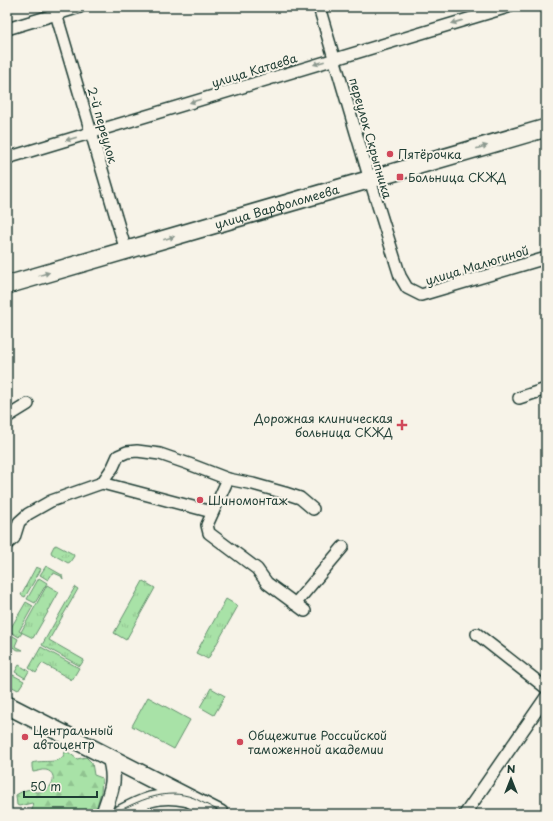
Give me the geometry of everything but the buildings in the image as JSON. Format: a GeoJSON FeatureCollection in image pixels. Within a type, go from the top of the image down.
{"type":"FeatureCollection","features":[{"type":"Feature","properties":{"kind":"main road","name":"улица Варфоломеева"},"geometry":{"type":"LineString","coordinates":[[7,285],[546,128]]}},
{"type":"Feature","properties":{"kind":"main road"},"geometry":{"type":"LineString","coordinates":[[7,705],[220,814]]}},
{"type":"Feature","properties":{"kind":"street"},"geometry":{"type":"LineString","coordinates":[[7,29],[55,11],[80,7]]}},
{"type":"Feature","properties":{"kind":"street","name":"переулок Скрыпника"},"geometry":{"type":"LineString","coordinates":[[319,7],[400,276]]}},
{"type":"Feature","properties":{"kind":"street","name":"улица Катаева"},"geometry":{"type":"LineString","coordinates":[[7,158],[508,7]]}},
{"type":"Feature","properties":{"kind":"street","name":"2-й переулок"},"geometry":{"type":"LineString","coordinates":[[55,11],[126,251]]}},
{"type":"Feature","properties":{"kind":"street","name":"улица Малюгиной"},"geometry":{"type":"LineString","coordinates":[[400,276],[407,288],[421,295],[546,258]]}},
{"type":"Feature","properties":{"kind":"street"},"geometry":{"type":"LineString","coordinates":[[519,398],[546,389]]}},
{"type":"Feature","properties":{"kind":"street"},"geometry":{"type":"LineString","coordinates":[[7,417],[28,404]]}},
{"type":"Feature","properties":{"kind":"street"},"geometry":{"type":"LineString","coordinates":[[102,483],[113,467],[118,456],[127,452],[138,451],[160,454],[228,479],[253,484],[300,498],[313,509]]}},
{"type":"Feature","properties":{"kind":"street"},"geometry":{"type":"LineString","coordinates":[[228,479],[206,527],[209,533],[258,569],[267,583],[305,611]]}},
{"type":"Feature","properties":{"kind":"street"},"geometry":{"type":"LineString","coordinates":[[7,544],[14,538],[19,522],[28,514],[51,501],[102,483],[212,512]]}},
{"type":"Feature","properties":{"kind":"street"},"geometry":{"type":"LineString","coordinates":[[294,604],[343,547]]}},
{"type":"Feature","properties":{"kind":"street"},"geometry":{"type":"LineString","coordinates":[[477,634],[546,688]]}},
{"type":"Feature","properties":{"kind":"street"},"geometry":{"type":"LineString","coordinates":[[465,814],[546,697]]}},
{"type":"Feature","properties":{"kind":"street"},"geometry":{"type":"LineString","coordinates":[[103,814],[110,795],[114,770],[109,756]]}},
{"type":"Feature","properties":{"kind":"street"},"geometry":{"type":"LineString","coordinates":[[144,801],[148,788],[145,775]]}},
{"type":"Feature","properties":{"kind":"street"},"geometry":{"type":"LineString","coordinates":[[118,814],[144,801],[172,796],[192,800]]}},
{"type":"Feature","properties":{"kind":"green space"},"geometry":{"type":"Polygon","coordinates":[[[56,545],[73,554],[74,556],[70,562],[68,563],[52,554],[51,552],[56,545]]]}},
{"type":"Feature","properties":{"kind":"green space"},"geometry":{"type":"Polygon","coordinates":[[[46,566],[62,575],[63,579],[61,576],[54,573],[48,580],[40,575],[46,566]]]}},
{"type":"Feature","properties":{"kind":"green space"},"geometry":{"type":"Polygon","coordinates":[[[36,567],[41,569],[25,597],[21,595],[36,567]]]}},
{"type":"Feature","properties":{"kind":"green space"},"geometry":{"type":"Polygon","coordinates":[[[39,578],[47,583],[35,603],[27,599],[39,578]]]}},
{"type":"Feature","properties":{"kind":"green space"},"geometry":{"type":"Polygon","coordinates":[[[143,581],[155,588],[126,640],[114,633],[143,581]]]}},
{"type":"Feature","properties":{"kind":"green space"},"geometry":{"type":"Polygon","coordinates":[[[47,585],[59,592],[49,610],[48,609],[48,612],[33,638],[21,632],[47,585]]]}},
{"type":"Feature","properties":{"kind":"green space"},"geometry":{"type":"Polygon","coordinates":[[[75,587],[78,589],[49,640],[84,660],[80,666],[42,645],[75,587]]]}},
{"type":"Feature","properties":{"kind":"green space"},"geometry":{"type":"Polygon","coordinates":[[[226,599],[238,606],[208,659],[196,653],[226,599]]]}},
{"type":"Feature","properties":{"kind":"green space"},"geometry":{"type":"Polygon","coordinates":[[[26,602],[33,606],[19,631],[22,633],[19,637],[9,631],[26,602]]]}},
{"type":"Feature","properties":{"kind":"green space"},"geometry":{"type":"Polygon","coordinates":[[[8,633],[18,639],[15,646],[23,650],[18,650],[7,644],[8,633]]]}},
{"type":"Feature","properties":{"kind":"green space"},"geometry":{"type":"Polygon","coordinates":[[[41,647],[79,668],[72,680],[42,663],[36,673],[29,668],[41,647]]]}},
{"type":"Feature","properties":{"kind":"green space"},"geometry":{"type":"Polygon","coordinates":[[[19,665],[29,671],[25,678],[15,672],[19,665]]]}},
{"type":"Feature","properties":{"kind":"green space"},"geometry":{"type":"Polygon","coordinates":[[[13,675],[24,681],[18,690],[7,684],[7,678],[10,680],[13,675]]]}},
{"type":"Feature","properties":{"kind":"green space"},"geometry":{"type":"Polygon","coordinates":[[[211,688],[225,696],[214,715],[200,707],[211,688]]]}},
{"type":"Feature","properties":{"kind":"green space"},"geometry":{"type":"Polygon","coordinates":[[[148,697],[190,720],[174,749],[132,726],[148,697]]]}},
{"type":"Feature","properties":{"kind":"green space"},"geometry":{"type":"Polygon","coordinates":[[[65,752],[68,752],[77,759],[86,757],[92,763],[94,775],[102,778],[101,792],[95,814],[30,814],[34,805],[32,803],[19,806],[17,805],[16,795],[30,789],[33,789],[35,792],[41,792],[50,787],[52,783],[53,775],[50,772],[44,770],[33,772],[32,763],[56,761],[63,756],[65,752]]]}},
{"type":"Feature","properties":{"kind":"tram line"},"geometry":{"type":"LineString","coordinates":[[113,814],[142,800],[173,794],[194,798],[225,814]]}},
{"type":"Feature","properties":{"kind":"place","name":"Пятёрочка"},"geometry":{"type":"Point","coordinates":[390,154]}},
{"type":"Feature","properties":{"kind":"place","name":"Больница СКЖД"},"geometry":{"type":"Point","coordinates":[400,177]}},
{"type":"Feature","properties":{"kind":"place","name":"Дорожная клиническая больница СКЖД"},"geometry":{"type":"Point","coordinates":[402,425]}},
{"type":"Feature","properties":{"kind":"place","name":"Шиномонтаж"},"geometry":{"type":"Point","coordinates":[200,500]}},
{"type":"Feature","properties":{"kind":"place","name":"Центральный автоцентр"},"geometry":{"type":"Point","coordinates":[25,737]}},
{"type":"Feature","properties":{"kind":"place","name":"Общежитие Российской таможенной академии"},"geometry":{"type":"Point","coordinates":[240,742]}}]}
